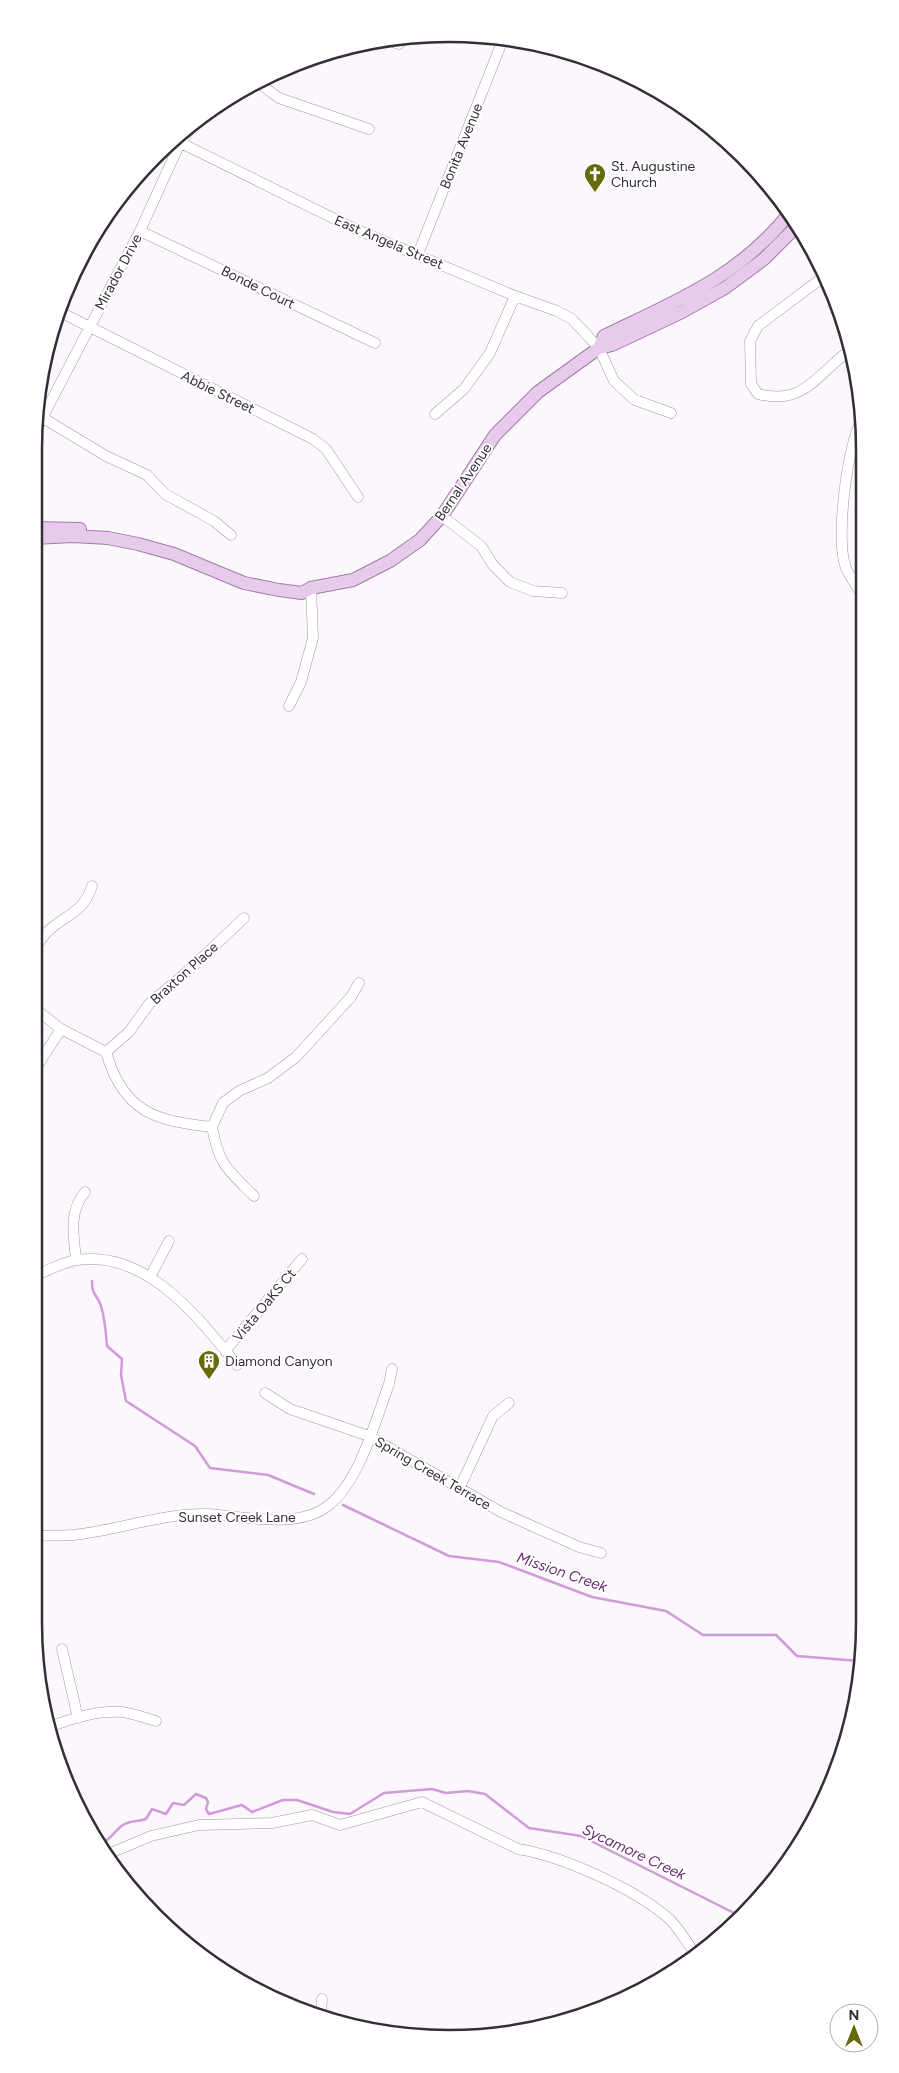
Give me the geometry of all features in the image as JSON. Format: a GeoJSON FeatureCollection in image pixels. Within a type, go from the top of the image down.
{"type":"FeatureCollection","features":[{"type":"Feature","properties":{"kind":"main road","name":"Bernal Avenue"},"geometry":{"type":"LineString","coordinates":[[599,348],[604,336],[678,302],[731,271],[774,232],[785,219]]}},
{"type":"Feature","properties":{"kind":"main road","name":"Bernal Avenue"},"geometry":{"type":"LineString","coordinates":[[42,538],[72,536],[108,538],[174,554],[244,583],[302,593],[310,588],[353,580],[390,561],[420,540],[442,516],[483,450],[511,417],[553,380],[599,348],[612,346],[682,312],[725,288],[764,259],[792,230]]}},
{"type":"Feature","properties":{"kind":"main road","name":"Bernal Avenue"},"geometry":{"type":"LineString","coordinates":[[42,528],[96,530],[130,534],[257,580],[298,584],[310,588]]}},
{"type":"Feature","properties":{"kind":"street","name":"Bonita Avenue"},"geometry":{"type":"LineString","coordinates":[[418,254],[501,46]]}},
{"type":"Feature","properties":{"kind":"street"},"geometry":{"type":"LineString","coordinates":[[264,87],[279,98],[368,130]]}},
{"type":"Feature","properties":{"kind":"street","name":"East Angela Street"},"geometry":{"type":"LineString","coordinates":[[181,144],[353,228],[515,296],[557,310],[572,319],[599,348],[614,381],[628,394],[635,400],[671,413]]}},
{"type":"Feature","properties":{"kind":"street","name":"Mirador Drive"},"geometry":{"type":"LineString","coordinates":[[44,417],[140,231],[173,152]]}},
{"type":"Feature","properties":{"kind":"street","name":"Bonde Court"},"geometry":{"type":"LineString","coordinates":[[140,231],[375,343]]}},
{"type":"Feature","properties":{"kind":"street"},"geometry":{"type":"LineString","coordinates":[[820,280],[758,326],[750,341],[752,384],[758,394],[771,398],[790,397],[806,390],[845,354]]}},
{"type":"Feature","properties":{"kind":"street"},"geometry":{"type":"LineString","coordinates":[[435,414],[464,390],[490,353],[515,296]]}},
{"type":"Feature","properties":{"kind":"street","name":"Abbie Street"},"geometry":{"type":"LineString","coordinates":[[65,315],[313,439],[330,454],[358,497]]}},
{"type":"Feature","properties":{"kind":"street"},"geometry":{"type":"LineString","coordinates":[[43,423],[147,475],[166,494],[214,521],[231,535]]}},
{"type":"Feature","properties":{"kind":"street"},"geometry":{"type":"LineString","coordinates":[[856,437],[848,461],[842,538],[846,567],[856,584]]}},
{"type":"Feature","properties":{"kind":"street"},"geometry":{"type":"LineString","coordinates":[[442,516],[481,546],[493,564],[510,582],[533,590],[562,593]]}},
{"type":"Feature","properties":{"kind":"street"},"geometry":{"type":"LineString","coordinates":[[289,706],[301,682],[313,638],[310,588]]}},
{"type":"Feature","properties":{"kind":"street"},"geometry":{"type":"LineString","coordinates":[[42,938],[46,933],[80,908],[88,899],[92,886]]}},
{"type":"Feature","properties":{"kind":"street","name":"Braxton Place"},"geometry":{"type":"LineString","coordinates":[[106,1052],[128,1032],[148,1004],[188,971],[244,918]]}},
{"type":"Feature","properties":{"kind":"street"},"geometry":{"type":"LineString","coordinates":[[254,1196],[227,1169],[217,1153],[212,1127],[223,1103],[239,1091],[268,1078],[296,1057],[350,997],[359,982]]}},
{"type":"Feature","properties":{"kind":"street"},"geometry":{"type":"LineString","coordinates":[[42,1014],[61,1029],[106,1052],[111,1070],[135,1104],[154,1116],[174,1123],[212,1127]]}},
{"type":"Feature","properties":{"kind":"street"},"geometry":{"type":"LineString","coordinates":[[42,1059],[61,1029]]}},
{"type":"Feature","properties":{"kind":"street"},"geometry":{"type":"LineString","coordinates":[[76,1260],[72,1225],[76,1203],[85,1192]]}},
{"type":"Feature","properties":{"kind":"street"},"geometry":{"type":"LineString","coordinates":[[150,1277],[169,1241]]}},
{"type":"Feature","properties":{"kind":"street","name":"Vista OaKS Ct"},"geometry":{"type":"LineString","coordinates":[[225,1351],[302,1259]]}},
{"type":"Feature","properties":{"kind":"street"},"geometry":{"type":"LineString","coordinates":[[42,1273],[76,1260],[99,1260],[126,1265],[150,1277],[192,1312],[237,1365]]}},
{"type":"Feature","properties":{"kind":"street","name":"Sunset Creek Lane"},"geometry":{"type":"LineString","coordinates":[[42,1536],[73,1535],[181,1516],[206,1514],[287,1519],[305,1517],[327,1507],[342,1493],[369,1436],[389,1384],[392,1369]]}},
{"type":"Feature","properties":{"kind":"street","name":"Spring Creek Terrace"},"geometry":{"type":"LineString","coordinates":[[265,1393],[290,1409],[369,1436],[526,1523],[579,1547],[601,1553]]}},
{"type":"Feature","properties":{"kind":"street"},"geometry":{"type":"LineString","coordinates":[[460,1487],[493,1416],[509,1403]]}},
{"type":"Feature","properties":{"kind":"street"},"geometry":{"type":"LineString","coordinates":[[62,1649],[78,1718]]}},
{"type":"Feature","properties":{"kind":"street"},"geometry":{"type":"LineString","coordinates":[[55,1725],[95,1713],[123,1712],[156,1721]]}},
{"type":"Feature","properties":{"kind":"street"},"geometry":{"type":"LineString","coordinates":[[112,1852],[151,1836],[198,1825],[272,1823],[312,1815],[340,1825],[422,1802],[518,1849],[535,1852],[584,1868],[639,1898],[668,1917],[692,1950]]}},
{"type":"Feature","properties":{"kind":"street"},"geometry":{"type":"LineString","coordinates":[[322,1999],[322,2010]]}},
{"type":"Feature","properties":{"kind":"waterway","name":"Mission Creek"},"geometry":{"type":"LineString","coordinates":[[92,1281],[92,1286],[102,1311],[107,1346],[122,1359],[121,1375],[126,1401],[195,1446],[210,1468],[268,1475],[314,1494]]}},
{"type":"Feature","properties":{"kind":"waterway","name":"Mission Creek"},"geometry":{"type":"LineString","coordinates":[[343,1505],[449,1556],[499,1562],[592,1597],[666,1611],[703,1635],[776,1635],[797,1656],[855,1661]]}},
{"type":"Feature","properties":{"kind":"waterway","name":"Sycamore Creek"},"geometry":{"type":"LineString","coordinates":[[105,1841],[126,1823],[146,1819],[152,1809],[166,1814],[173,1803],[184,1805],[196,1794],[206,1798],[208,1802],[206,1809],[209,1814],[242,1805],[252,1812],[283,1800],[297,1800],[333,1812],[350,1814],[384,1793],[432,1789],[446,1793],[468,1791],[485,1794],[529,1828],[581,1836],[735,1913]]}},
{"type":"Feature","properties":{"kind":"place","name":"St. Augustine Church"},"geometry":{"type":"Point","coordinates":[595,193]}},
{"type":"Feature","properties":{"kind":"place","name":"Diamond Canyon"},"geometry":{"type":"Point","coordinates":[209,1380]}}]}
